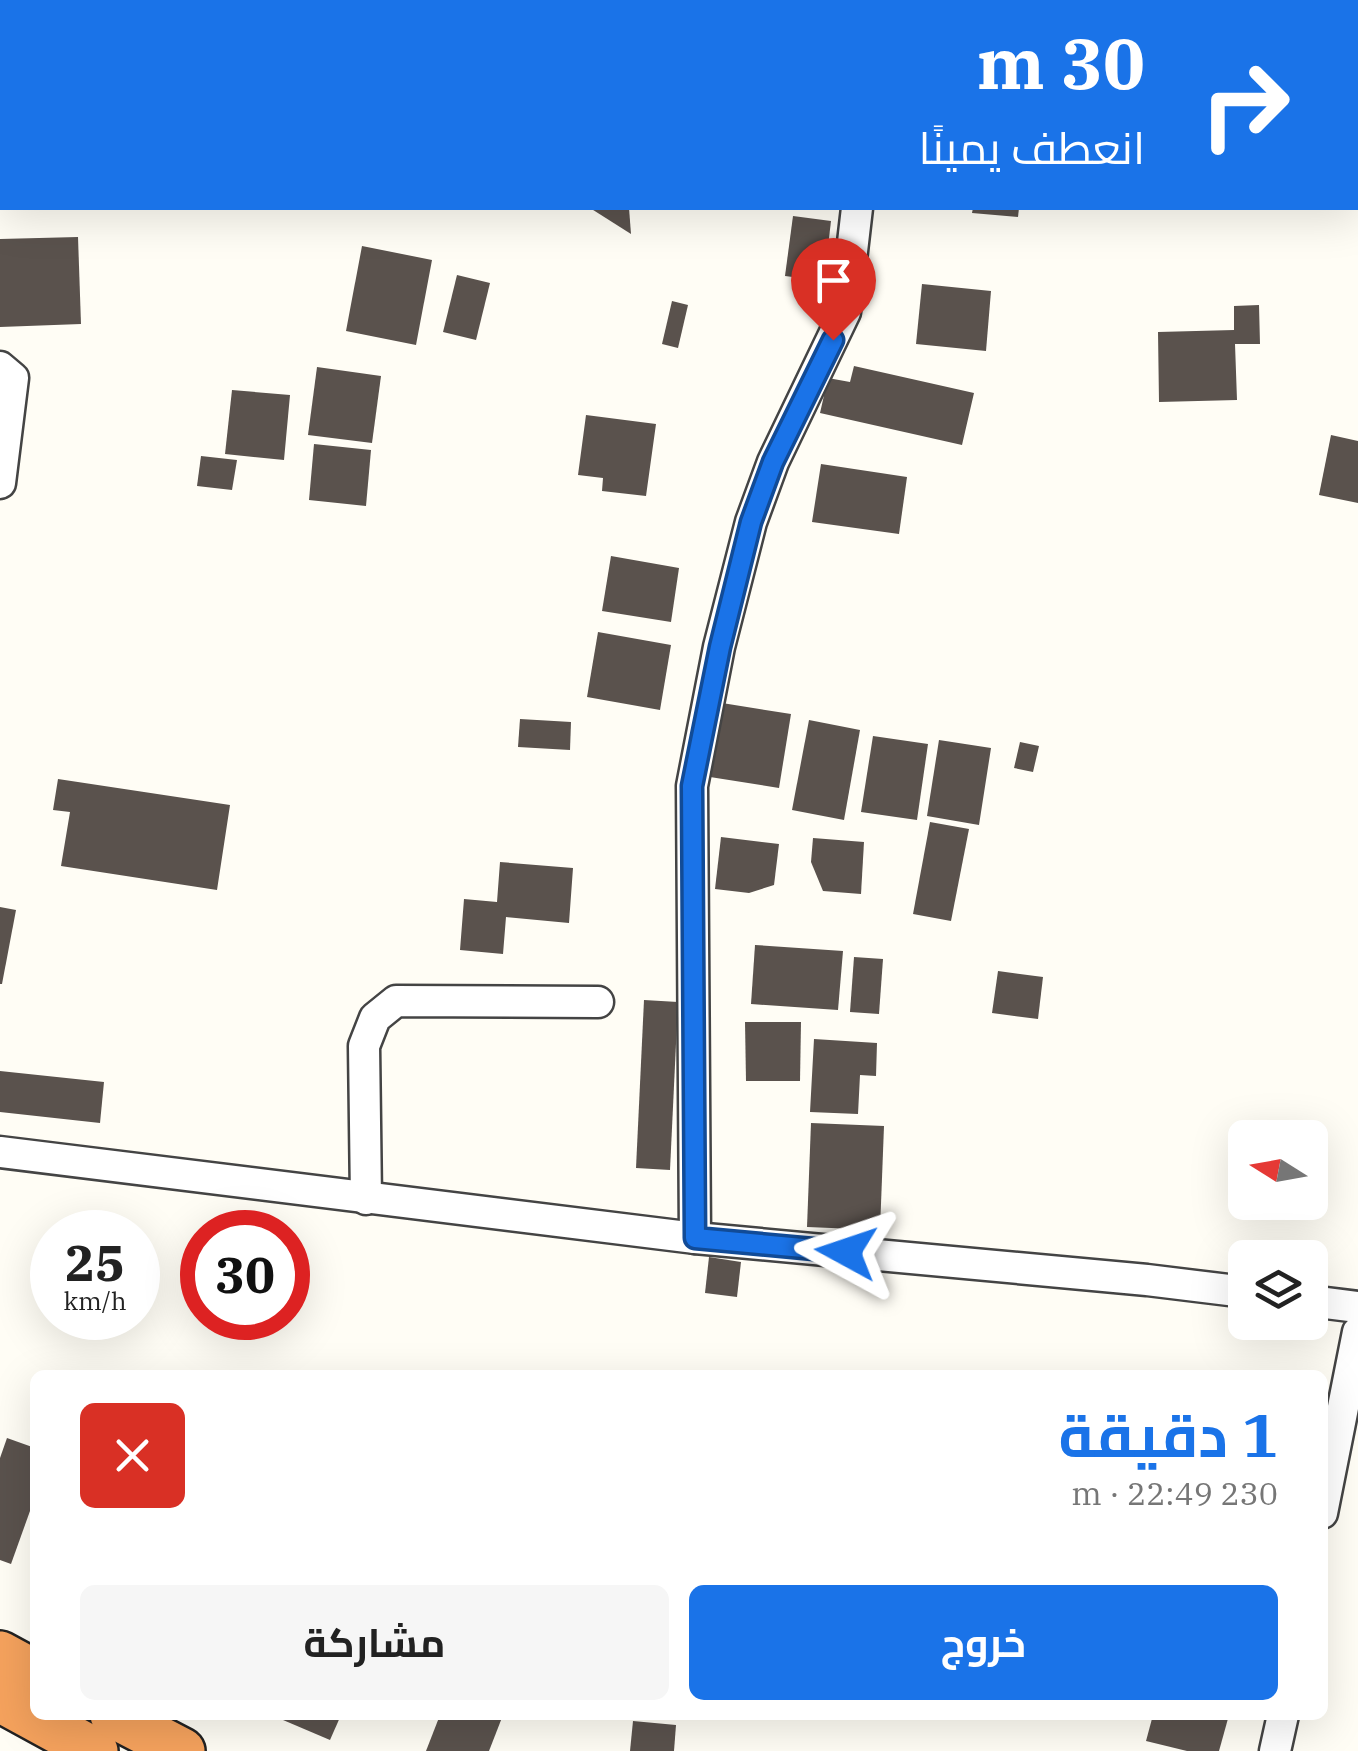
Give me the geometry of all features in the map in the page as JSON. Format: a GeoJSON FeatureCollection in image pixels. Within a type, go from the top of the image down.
{"type":"FeatureCollection","features":[{"type":"Feature","properties":{"kind":"highway"},"geometry":{"type":"LineString","coordinates":[[0,1654],[30,1670]]}},
{"type":"Feature","properties":{"kind":"highway"},"geometry":{"type":"LineString","coordinates":[[0,1700],[30,1716]]}},
{"type":"Feature","properties":{"kind":"highway"},"geometry":{"type":"LineString","coordinates":[[38,1720],[96,1751]]}},
{"type":"Feature","properties":{"kind":"highway"},"geometry":{"type":"LineString","coordinates":[[123,1720],[182,1751]]}},
{"type":"Feature","properties":{"kind":"street"},"geometry":{"type":"LineString","coordinates":[[695,1238],[692,786],[751,522],[773,462],[845,312],[858,210]]}},
{"type":"Feature","properties":{"kind":"street"},"geometry":{"type":"LineString","coordinates":[[0,367],[14,378],[0,484]]}},
{"type":"Feature","properties":{"kind":"street"},"geometry":{"type":"LineString","coordinates":[[366,1199],[364,1046],[376,1018],[396,1001],[598,1002]]}},
{"type":"Feature","properties":{"kind":"street"},"geometry":{"type":"LineString","coordinates":[[0,1152],[695,1238],[1228,1290]]}},
{"type":"Feature","properties":{"kind":"street"},"geometry":{"type":"LineString","coordinates":[[1328,1302],[1358,1306]]}},
{"type":"Feature","properties":{"kind":"street"},"geometry":{"type":"LineString","coordinates":[[1328,1482],[1358,1332]]}},
{"type":"Feature","properties":{"kind":"street"},"geometry":{"type":"LineString","coordinates":[[1276,1751],[1281,1720]]}},
{"type":"Feature","properties":{"kind":"building"},"geometry":{"type":"Polygon","coordinates":[[[593,210],[629,210],[631,234],[593,210]]]}},
{"type":"Feature","properties":{"kind":"building"},"geometry":{"type":"Polygon","coordinates":[[[973,210],[1019,210],[1018,217],[972,213],[973,210]]]}},
{"type":"Feature","properties":{"kind":"building"},"geometry":{"type":"Polygon","coordinates":[[[793,216],[831,221],[824,281],[785,276],[793,216]]]}},
{"type":"Feature","properties":{"kind":"building"},"geometry":{"type":"Polygon","coordinates":[[[78,237],[81,324],[0,327],[0,239],[78,237]]]}},
{"type":"Feature","properties":{"kind":"building"},"geometry":{"type":"Polygon","coordinates":[[[362,246],[432,260],[416,345],[346,331],[362,246]]]}},
{"type":"Feature","properties":{"kind":"building"},"geometry":{"type":"Polygon","coordinates":[[[457,275],[490,283],[476,340],[443,332],[457,275]]]}},
{"type":"Feature","properties":{"kind":"building"},"geometry":{"type":"Polygon","coordinates":[[[922,284],[991,291],[986,351],[916,344],[922,284]]]}},
{"type":"Feature","properties":{"kind":"building"},"geometry":{"type":"Polygon","coordinates":[[[672,301],[688,305],[678,348],[662,344],[672,301]]]}},
{"type":"Feature","properties":{"kind":"building"},"geometry":{"type":"Polygon","coordinates":[[[1259,305],[1260,344],[1235,344],[1237,400],[1159,402],[1158,332],[1234,330],[1234,306],[1259,305]]]}},
{"type":"Feature","properties":{"kind":"building"},"geometry":{"type":"Polygon","coordinates":[[[854,366],[974,393],[962,445],[820,413],[828,378],[850,382],[854,366]]]}},
{"type":"Feature","properties":{"kind":"building"},"geometry":{"type":"Polygon","coordinates":[[[317,367],[381,376],[372,443],[308,435],[317,367]]]}},
{"type":"Feature","properties":{"kind":"building"},"geometry":{"type":"Polygon","coordinates":[[[232,390],[290,395],[284,460],[225,454],[232,390]]]}},
{"type":"Feature","properties":{"kind":"building"},"geometry":{"type":"Polygon","coordinates":[[[586,415],[656,424],[646,496],[602,491],[603,478],[578,475],[586,415]]]}},
{"type":"Feature","properties":{"kind":"building"},"geometry":{"type":"Polygon","coordinates":[[[1331,435],[1358,441],[1358,503],[1319,495],[1331,435]]]}},
{"type":"Feature","properties":{"kind":"building"},"geometry":{"type":"Polygon","coordinates":[[[314,444],[371,450],[366,506],[309,500],[314,444]]]}},
{"type":"Feature","properties":{"kind":"building"},"geometry":{"type":"Polygon","coordinates":[[[201,456],[237,460],[232,490],[197,486],[201,456]]]}},
{"type":"Feature","properties":{"kind":"building"},"geometry":{"type":"Polygon","coordinates":[[[821,464],[907,477],[899,534],[812,522],[821,464]]]}},
{"type":"Feature","properties":{"kind":"building"},"geometry":{"type":"Polygon","coordinates":[[[611,556],[679,568],[671,622],[602,611],[611,556]]]}},
{"type":"Feature","properties":{"kind":"building"},"geometry":{"type":"Polygon","coordinates":[[[598,632],[671,645],[660,710],[587,697],[598,632]]]}},
{"type":"Feature","properties":{"kind":"building"},"geometry":{"type":"Polygon","coordinates":[[[722,703],[791,714],[779,788],[710,777],[722,703]]]}},
{"type":"Feature","properties":{"kind":"building"},"geometry":{"type":"Polygon","coordinates":[[[520,719],[571,722],[570,750],[518,747],[520,719]]]}},
{"type":"Feature","properties":{"kind":"building"},"geometry":{"type":"Polygon","coordinates":[[[809,720],[860,730],[844,820],[792,810],[809,720]]]}},
{"type":"Feature","properties":{"kind":"building"},"geometry":{"type":"Polygon","coordinates":[[[873,736],[928,744],[917,820],[861,812],[873,736]]]}},
{"type":"Feature","properties":{"kind":"building"},"geometry":{"type":"Polygon","coordinates":[[[939,740],[991,748],[979,825],[927,816],[939,740]]]}},
{"type":"Feature","properties":{"kind":"building"},"geometry":{"type":"Polygon","coordinates":[[[1020,742],[1039,746],[1033,772],[1014,768],[1020,742]]]}},
{"type":"Feature","properties":{"kind":"building"},"geometry":{"type":"Polygon","coordinates":[[[58,779],[230,805],[217,890],[61,866],[70,812],[53,810],[58,779]]]}},
{"type":"Feature","properties":{"kind":"building"},"geometry":{"type":"Polygon","coordinates":[[[930,822],[969,829],[951,921],[913,914],[930,822]]]}},
{"type":"Feature","properties":{"kind":"building"},"geometry":{"type":"Polygon","coordinates":[[[721,837],[779,844],[774,885],[749,893],[715,889],[721,837]]]}},
{"type":"Feature","properties":{"kind":"building"},"geometry":{"type":"Polygon","coordinates":[[[813,838],[864,842],[861,894],[823,891],[811,862],[813,838]]]}},
{"type":"Feature","properties":{"kind":"building"},"geometry":{"type":"Polygon","coordinates":[[[500,862],[573,868],[569,923],[506,917],[503,954],[460,950],[464,899],[497,902],[500,862]]]}},
{"type":"Feature","properties":{"kind":"building"},"geometry":{"type":"Polygon","coordinates":[[[0,907],[16,910],[2,984],[0,984],[0,907]]]}},
{"type":"Feature","properties":{"kind":"building"},"geometry":{"type":"Polygon","coordinates":[[[755,945],[843,951],[838,1010],[751,1004],[755,945]]]}},
{"type":"Feature","properties":{"kind":"building"},"geometry":{"type":"Polygon","coordinates":[[[854,957],[883,959],[879,1014],[850,1012],[854,957]]]}},
{"type":"Feature","properties":{"kind":"building"},"geometry":{"type":"Polygon","coordinates":[[[998,971],[1043,977],[1038,1019],[992,1013],[998,971]]]}},
{"type":"Feature","properties":{"kind":"building"},"geometry":{"type":"Polygon","coordinates":[[[644,1000],[678,1002],[670,1170],[636,1168],[644,1000]]]}},
{"type":"Feature","properties":{"kind":"building"},"geometry":{"type":"Polygon","coordinates":[[[745,1022],[801,1022],[800,1081],[746,1081],[745,1022]]]}},
{"type":"Feature","properties":{"kind":"building"},"geometry":{"type":"Polygon","coordinates":[[[814,1039],[877,1043],[876,1076],[860,1075],[858,1114],[810,1112],[814,1039]]]}},
{"type":"Feature","properties":{"kind":"building"},"geometry":{"type":"Polygon","coordinates":[[[0,1071],[104,1082],[100,1123],[0,1112],[0,1071]]]}},
{"type":"Feature","properties":{"kind":"building"},"geometry":{"type":"Polygon","coordinates":[[[811,1123],[884,1126],[880,1230],[807,1227],[811,1123]]]}},
{"type":"Feature","properties":{"kind":"building"},"geometry":{"type":"Polygon","coordinates":[[[709,1257],[741,1262],[737,1297],[705,1293],[709,1257]]]}},
{"type":"Feature","properties":{"kind":"building"},"geometry":{"type":"Polygon","coordinates":[[[7,1438],[30,1446],[30,1511],[11,1564],[0,1560],[0,1458],[7,1438]]]}},
{"type":"Feature","properties":{"kind":"building"},"geometry":{"type":"Polygon","coordinates":[[[283,1720],[339,1720],[330,1740],[283,1720]]]}},
{"type":"Feature","properties":{"kind":"building"},"geometry":{"type":"Polygon","coordinates":[[[438,1720],[501,1720],[489,1751],[426,1751],[438,1720]]]}},
{"type":"Feature","properties":{"kind":"building"},"geometry":{"type":"Polygon","coordinates":[[[1152,1720],[1228,1720],[1219,1751],[1187,1751],[1146,1741],[1152,1720]]]}},
{"type":"Feature","properties":{"kind":"building"},"geometry":{"type":"Polygon","coordinates":[[[633,1721],[676,1725],[674,1751],[630,1751],[633,1721]]]}},
{"type":"Feature","properties":{"kind":"route"},"geometry":{"type":"LineString","coordinates":[[833,340],[773,462],[751,522],[692,786],[695,1238],[846,1252]]}}]}
